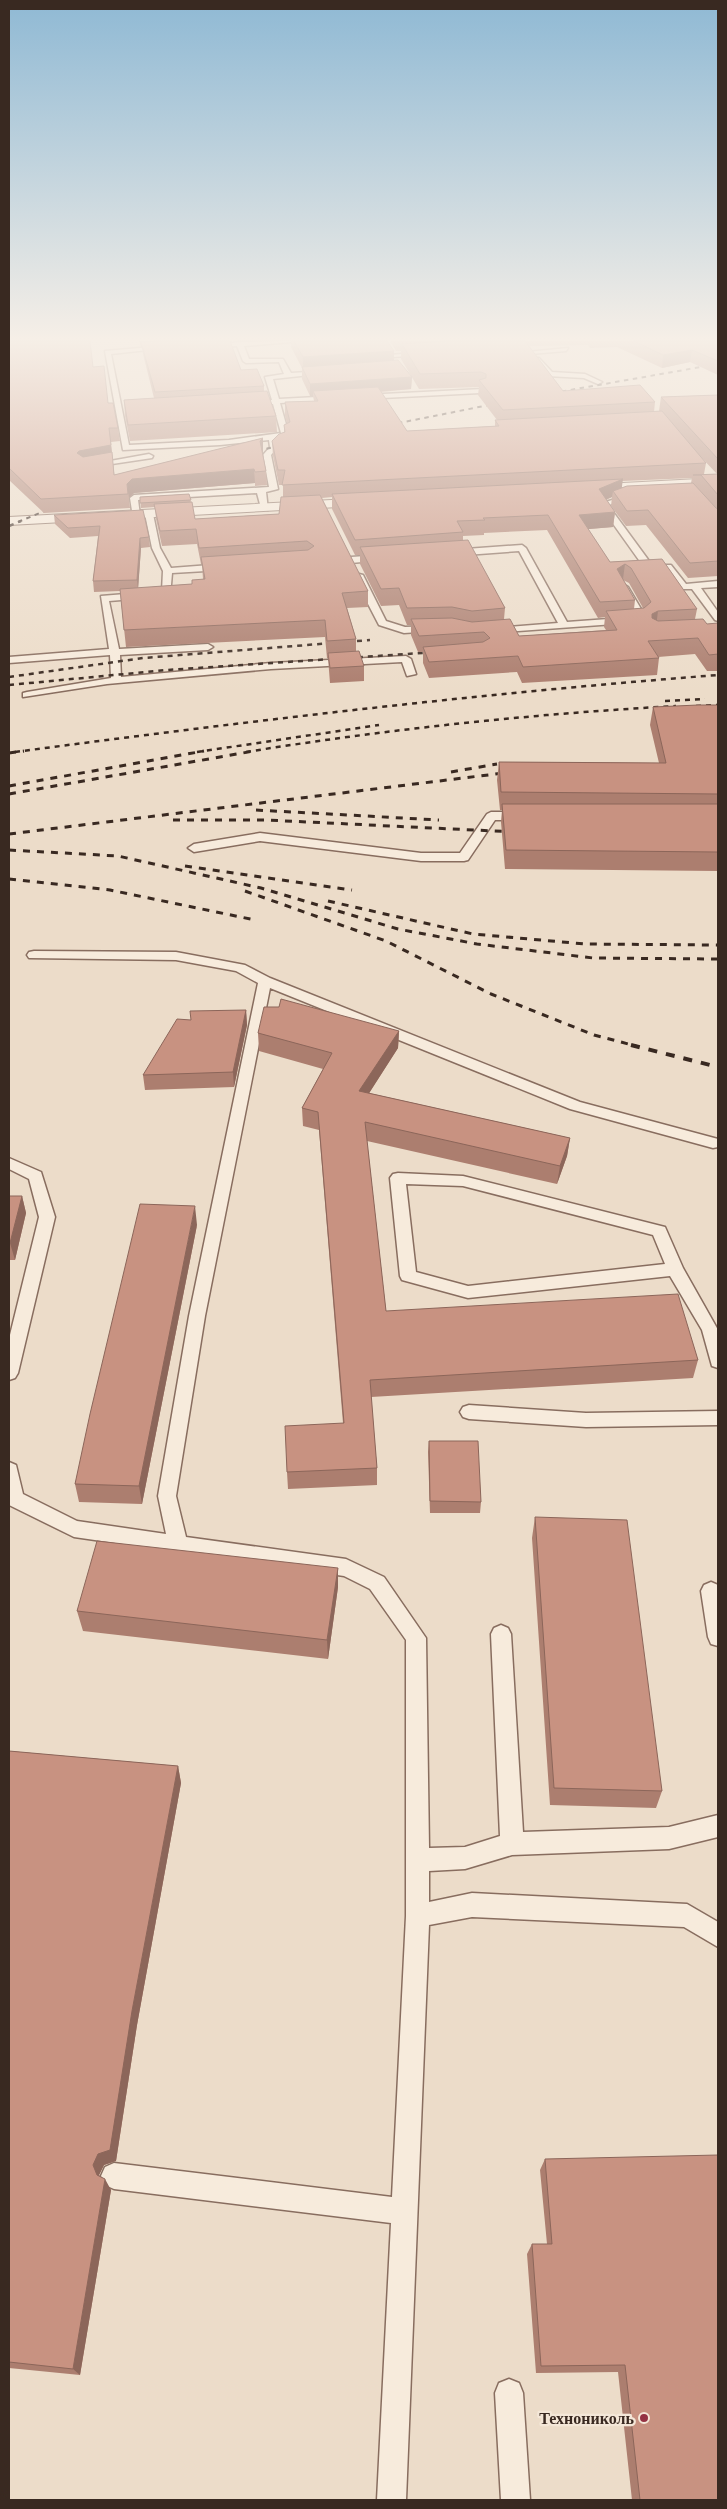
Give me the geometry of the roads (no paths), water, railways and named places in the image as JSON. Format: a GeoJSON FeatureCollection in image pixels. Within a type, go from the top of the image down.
{"type":"FeatureCollection","features":[{"type":"Feature","properties":{"kind":"street"},"geometry":{"type":"LineString","coordinates":[[569,490],[714,479]]}},
{"type":"Feature","properties":{"kind":"street"},"geometry":{"type":"LineString","coordinates":[[9,521],[265,508],[326,509],[383,502]]}},
{"type":"Feature","properties":{"kind":"lane"},"geometry":{"type":"LineString","coordinates":[[85,467],[136,458]]}},
{"type":"Feature","properties":{"kind":"lane"},"geometry":{"type":"LineString","coordinates":[[116,680],[118,674],[104,598],[167,594],[168,570],[134,498],[274,489],[268,458]]}},
{"type":"Feature","properties":{"kind":"lane"},"geometry":{"type":"LineString","coordinates":[[261,490],[265,508]]}},
{"type":"Feature","properties":{"kind":"lane"},"geometry":{"type":"LineString","coordinates":[[642,496],[624,498],[603,504],[649,568],[668,567],[683,587],[718,584]]}},
{"type":"Feature","properties":{"kind":"lane"},"geometry":{"type":"LineString","coordinates":[[446,554],[522,548],[564,625]]}},
{"type":"Feature","properties":{"kind":"lane"},"geometry":{"type":"LineString","coordinates":[[389,558],[349,556],[382,623],[404,630],[441,629]]}},
{"type":"Feature","properties":{"kind":"lane"},"geometry":{"type":"LineString","coordinates":[[168,570],[233,566]]}},
{"type":"Feature","properties":{"kind":"lane"},"geometry":{"type":"LineString","coordinates":[[480,632],[642,619],[622,584]]}},
{"type":"Feature","properties":{"kind":"lane"},"geometry":{"type":"LineString","coordinates":[[694,586],[718,618]]}},
{"type":"Feature","properties":{"kind":"lane"},"geometry":{"type":"LineString","coordinates":[[9,660],[208,647]]}},
{"type":"Feature","properties":{"kind":"lane"},"geometry":{"type":"LineString","coordinates":[[28,695],[116,680],[272,666],[411,658],[411,674]]}},
{"type":"Feature","properties":{"kind":"lane"},"geometry":{"type":"LineString","coordinates":[[194,848],[260,837],[421,857],[464,857],[491,816],[541,816]]}},
{"type":"Feature","properties":{"kind":"lane"},"geometry":{"type":"LineString","coordinates":[[34,954],[176,956],[240,968],[265,981],[576,1106],[713,1143]]}},
{"type":"Feature","properties":{"kind":"lane"},"geometry":{"type":"LineString","coordinates":[[178,1543],[168,1496],[197,1316],[265,981]]}},
{"type":"Feature","properties":{"kind":"lane"},"geometry":{"type":"LineString","coordinates":[[9,1163],[36,1176],[47,1217],[9,1373]]}},
{"type":"Feature","properties":{"kind":"lane"},"geometry":{"type":"LineString","coordinates":[[675,1269],[468,1292],[408,1276],[398,1178],[463,1181],[659,1231],[675,1269],[710,1330],[718,1361]]}},
{"type":"Feature","properties":{"kind":"lane"},"geometry":{"type":"LineString","coordinates":[[469,1412],[586,1420],[718,1418]]}},
{"type":"Feature","properties":{"kind":"lane"},"geometry":{"type":"LineString","coordinates":[[9,1470],[11,1499],[74,1529],[346,1568],[378,1583],[416,1638],[418,1916],[392,2500]]}},
{"type":"Feature","properties":{"kind":"lane"},"geometry":{"type":"LineString","coordinates":[[711,1590],[718,1638]]}},
{"type":"Feature","properties":{"kind":"lane"},"geometry":{"type":"LineString","coordinates":[[501,1634],[512,1844]]}},
{"type":"Feature","properties":{"kind":"lane"},"geometry":{"type":"LineString","coordinates":[[417,1860],[465,1858],[512,1844],[669,1838],[718,1826]]}},
{"type":"Feature","properties":{"kind":"lane"},"geometry":{"type":"LineString","coordinates":[[418,1916],[472,1905],[688,1916],[718,1935]]}},
{"type":"Feature","properties":{"kind":"lane"},"geometry":{"type":"LineString","coordinates":[[114,2176],[404,2212]]}},
{"type":"Feature","properties":{"kind":"lane"},"geometry":{"type":"LineString","coordinates":[[509,2393],[516,2500]]}},
{"type":"Feature","properties":{"kind":"railway"},"geometry":{"type":"LineString","coordinates":[[18,522],[54,507]]}},
{"type":"Feature","properties":{"kind":"railway"},"geometry":{"type":"LineString","coordinates":[[9,526],[21,521]]}},
{"type":"Feature","properties":{"kind":"railway"},"geometry":{"type":"LineString","coordinates":[[9,677],[143,658],[370,640]]}},
{"type":"Feature","properties":{"kind":"railway"},"geometry":{"type":"LineString","coordinates":[[9,685],[167,670],[437,652]]}},
{"type":"Feature","properties":{"kind":"railway"},"geometry":{"type":"LineString","coordinates":[[15,752],[366,709],[542,690],[718,675]]}},
{"type":"Feature","properties":{"kind":"railway"},"geometry":{"type":"LineString","coordinates":[[665,701],[705,699]]}},
{"type":"Feature","properties":{"kind":"railway"},"geometry":{"type":"LineString","coordinates":[[696,706],[718,705]]}},
{"type":"Feature","properties":{"kind":"railway"},"geometry":{"type":"LineString","coordinates":[[246,752],[353,736],[461,723],[568,713],[676,706]]}},
{"type":"Feature","properties":{"kind":"railway"},"geometry":{"type":"LineString","coordinates":[[197,752],[379,725]]}},
{"type":"Feature","properties":{"kind":"railway"},"geometry":{"type":"LineString","coordinates":[[9,753],[24,751]]}},
{"type":"Feature","properties":{"kind":"railway"},"geometry":{"type":"LineString","coordinates":[[9,786],[204,751]]}},
{"type":"Feature","properties":{"kind":"railway"},"geometry":{"type":"LineString","coordinates":[[9,794],[254,751]]}},
{"type":"Feature","properties":{"kind":"railway"},"geometry":{"type":"LineString","coordinates":[[451,772],[497,764]]}},
{"type":"Feature","properties":{"kind":"railway"},"geometry":{"type":"LineString","coordinates":[[9,834],[512,772]]}},
{"type":"Feature","properties":{"kind":"railway"},"geometry":{"type":"LineString","coordinates":[[256,810],[439,820]]}},
{"type":"Feature","properties":{"kind":"railway"},"geometry":{"type":"LineString","coordinates":[[173,820],[266,820],[515,832]]}},
{"type":"Feature","properties":{"kind":"railway"},"geometry":{"type":"LineString","coordinates":[[9,850],[118,856],[261,888],[398,929],[477,944],[593,958],[718,959]]}},
{"type":"Feature","properties":{"kind":"railway"},"geometry":{"type":"LineString","coordinates":[[185,866],[352,890]]}},
{"type":"Feature","properties":{"kind":"railway"},"geometry":{"type":"LineString","coordinates":[[9,879],[110,890],[255,920]]}},
{"type":"Feature","properties":{"kind":"railway"},"geometry":{"type":"LineString","coordinates":[[245,891],[386,941],[491,994],[594,1035],[636,1046]]}},
{"type":"Feature","properties":{"kind":"railway"},"geometry":{"type":"LineString","coordinates":[[328,901],[473,934],[585,944],[718,945]]}},
{"type":"Feature","properties":{"kind":"railway"},"geometry":{"type":"LineString","coordinates":[[631,1045],[718,1067]]}},
{"type":"Feature","properties":{"kind":"place","name":"Технониколь"},"geometry":{"type":"Point","coordinates":[644,2418]}}]}
